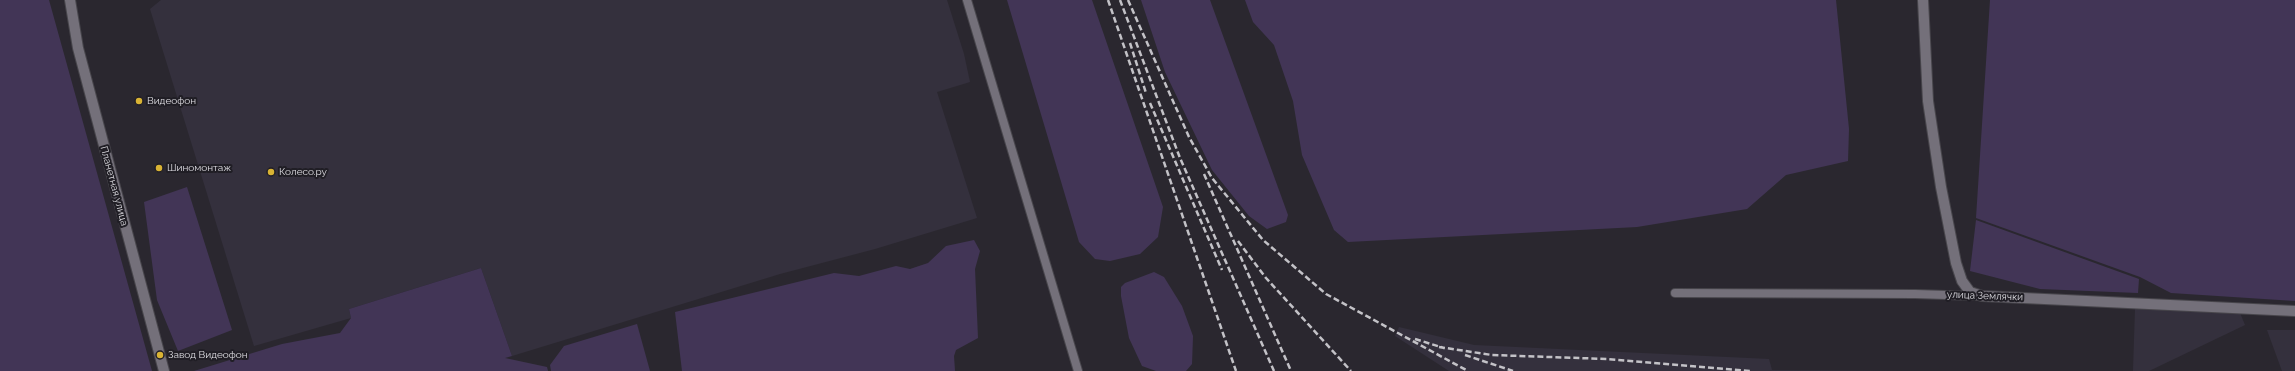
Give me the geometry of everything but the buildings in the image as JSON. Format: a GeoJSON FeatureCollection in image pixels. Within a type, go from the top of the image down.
{"type":"FeatureCollection","features":[{"type":"Feature","properties":{"kind":"street"},"geometry":{"type":"LineString","coordinates":[[63,0],[68,22],[78,48]]}},
{"type":"Feature","properties":{"kind":"street"},"geometry":{"type":"LineString","coordinates":[[966,0],[1078,371]]}},
{"type":"Feature","properties":{"kind":"street"},"geometry":{"type":"LineString","coordinates":[[1923,0],[1924,56],[1928,101],[1940,187],[1956,263],[1962,281],[1970,292],[1982,296]]}},
{"type":"Feature","properties":{"kind":"street","name":"Планетная улица"},"geometry":{"type":"LineString","coordinates":[[71,3],[78,48],[164,371]]}},
{"type":"Feature","properties":{"kind":"street","name":"улица Землячки"},"geometry":{"type":"LineString","coordinates":[[1675,293],[1908,294],[1982,296],[2295,311]]}},
{"type":"Feature","properties":{"kind":"shaded area"},"geometry":{"type":"Polygon","coordinates":[[[0,0],[49,0],[152,371],[0,371],[0,0]]]}},
{"type":"Feature","properties":{"kind":"shaded area","name":"Видеофон"},"geometry":{"type":"Polygon","coordinates":[[[161,0],[947,0],[964,54],[970,82],[937,92],[977,218],[875,249],[780,274],[512,356],[481,268],[349,309],[351,318],[254,346],[150,9],[161,0]]]}},
{"type":"Feature","properties":{"kind":"shaded area"},"geometry":{"type":"Polygon","coordinates":[[[1007,0],[1092,0],[1163,207],[1158,237],[1140,254],[1110,261],[1095,259],[1079,242],[1007,0]]]}},
{"type":"Feature","properties":{"kind":"shaded area"},"geometry":{"type":"Polygon","coordinates":[[[1141,0],[1210,0],[1288,215],[1286,222],[1267,229],[1249,216],[1212,170],[1165,72],[1141,0]]]}},
{"type":"Feature","properties":{"kind":"shaded area"},"geometry":{"type":"Polygon","coordinates":[[[1245,0],[1836,0],[1849,129],[1848,161],[1786,175],[1747,209],[1637,227],[1348,242],[1334,230],[1302,155],[1293,101],[1274,45],[1253,22],[1245,0]]]}},
{"type":"Feature","properties":{"kind":"shaded area"},"geometry":{"type":"Polygon","coordinates":[[[1990,0],[2295,0],[2295,301],[2171,293],[2140,277],[1976,218],[1990,0]]]}},
{"type":"Feature","properties":{"kind":"shaded area"},"geometry":{"type":"Polygon","coordinates":[[[187,187],[232,330],[178,351],[157,300],[144,202],[187,187]]]}},
{"type":"Feature","properties":{"kind":"shaded area"},"geometry":{"type":"Polygon","coordinates":[[[1976,220],[2139,279],[2138,293],[2040,289],[1970,271],[1976,220]]]}},
{"type":"Feature","properties":{"kind":"shaded area"},"geometry":{"type":"Polygon","coordinates":[[[974,240],[980,251],[975,269],[978,338],[956,350],[954,356],[955,371],[682,371],[675,312],[834,273],[859,276],[896,266],[910,269],[928,263],[946,246],[974,240]]]}},
{"type":"Feature","properties":{"kind":"shaded area"},"geometry":{"type":"Polygon","coordinates":[[[481,268],[512,356],[505,358],[547,367],[548,371],[194,371],[282,344],[340,333],[351,318],[349,309],[481,268]]]}},
{"type":"Feature","properties":{"kind":"shaded area"},"geometry":{"type":"Polygon","coordinates":[[[1154,272],[1164,277],[1182,306],[1193,336],[1192,364],[1186,371],[1156,371],[1142,366],[1129,338],[1121,296],[1121,287],[1125,283],[1154,272]]]}},
{"type":"Feature","properties":{"kind":"shaded area"},"geometry":{"type":"Polygon","coordinates":[[[2135,309],[2240,313],[2245,325],[2149,371],[2133,371],[2135,309]]]}},
{"type":"Feature","properties":{"kind":"shaded area"},"geometry":{"type":"Polygon","coordinates":[[[637,324],[650,371],[551,371],[550,365],[564,346],[637,324]]]}},
{"type":"Feature","properties":{"kind":"shaded area"},"geometry":{"type":"Polygon","coordinates":[[[1399,327],[1474,345],[1769,359],[1772,370],[1903,371],[1449,371],[1395,336],[1399,327]]]}},
{"type":"Feature","properties":{"kind":"shaded area"},"geometry":{"type":"Polygon","coordinates":[[[2267,330],[2295,330],[2295,371],[2282,371],[2267,330]]]}},
{"type":"Feature","properties":{"kind":"railway"},"geometry":{"type":"LineString","coordinates":[[1108,0],[1236,371]]}},
{"type":"Feature","properties":{"kind":"railway"},"geometry":{"type":"LineString","coordinates":[[1120,0],[1180,158],[1274,371]]}},
{"type":"Feature","properties":{"kind":"railway"},"geometry":{"type":"LineString","coordinates":[[1128,0],[1189,137],[1212,178],[1263,240],[1326,294],[1468,371]]}},
{"type":"Feature","properties":{"kind":"railway"},"geometry":{"type":"LineString","coordinates":[[1130,43],[1146,93]]}},
{"type":"Feature","properties":{"kind":"railway"},"geometry":{"type":"LineString","coordinates":[[1150,103],[1222,270]]}},
{"type":"Feature","properties":{"kind":"railway"},"geometry":{"type":"LineString","coordinates":[[1204,174],[1291,371]]}},
{"type":"Feature","properties":{"kind":"railway"},"geometry":{"type":"LineString","coordinates":[[1238,241],[1266,278],[1351,371]]}},
{"type":"Feature","properties":{"kind":"railway"},"geometry":{"type":"LineString","coordinates":[[1415,339],[1444,348]]}},
{"type":"Feature","properties":{"kind":"railway"},"geometry":{"type":"LineString","coordinates":[[1439,347],[1492,355],[1607,359],[1751,371]]}},
{"type":"Feature","properties":{"kind":"railway"},"geometry":{"type":"LineString","coordinates":[[1465,355],[1513,371]]}},
{"type":"Feature","properties":{"kind":"place","name":"Видеофон"},"geometry":{"type":"Point","coordinates":[139,101]}},
{"type":"Feature","properties":{"kind":"place","name":"Шиномонтаж"},"geometry":{"type":"Point","coordinates":[159,168]}},
{"type":"Feature","properties":{"kind":"place","name":"Колесо.ру"},"geometry":{"type":"Point","coordinates":[271,172]}},
{"type":"Feature","properties":{"kind":"place","name":"Завод Видеофон"},"geometry":{"type":"Point","coordinates":[160,355]}}]}
